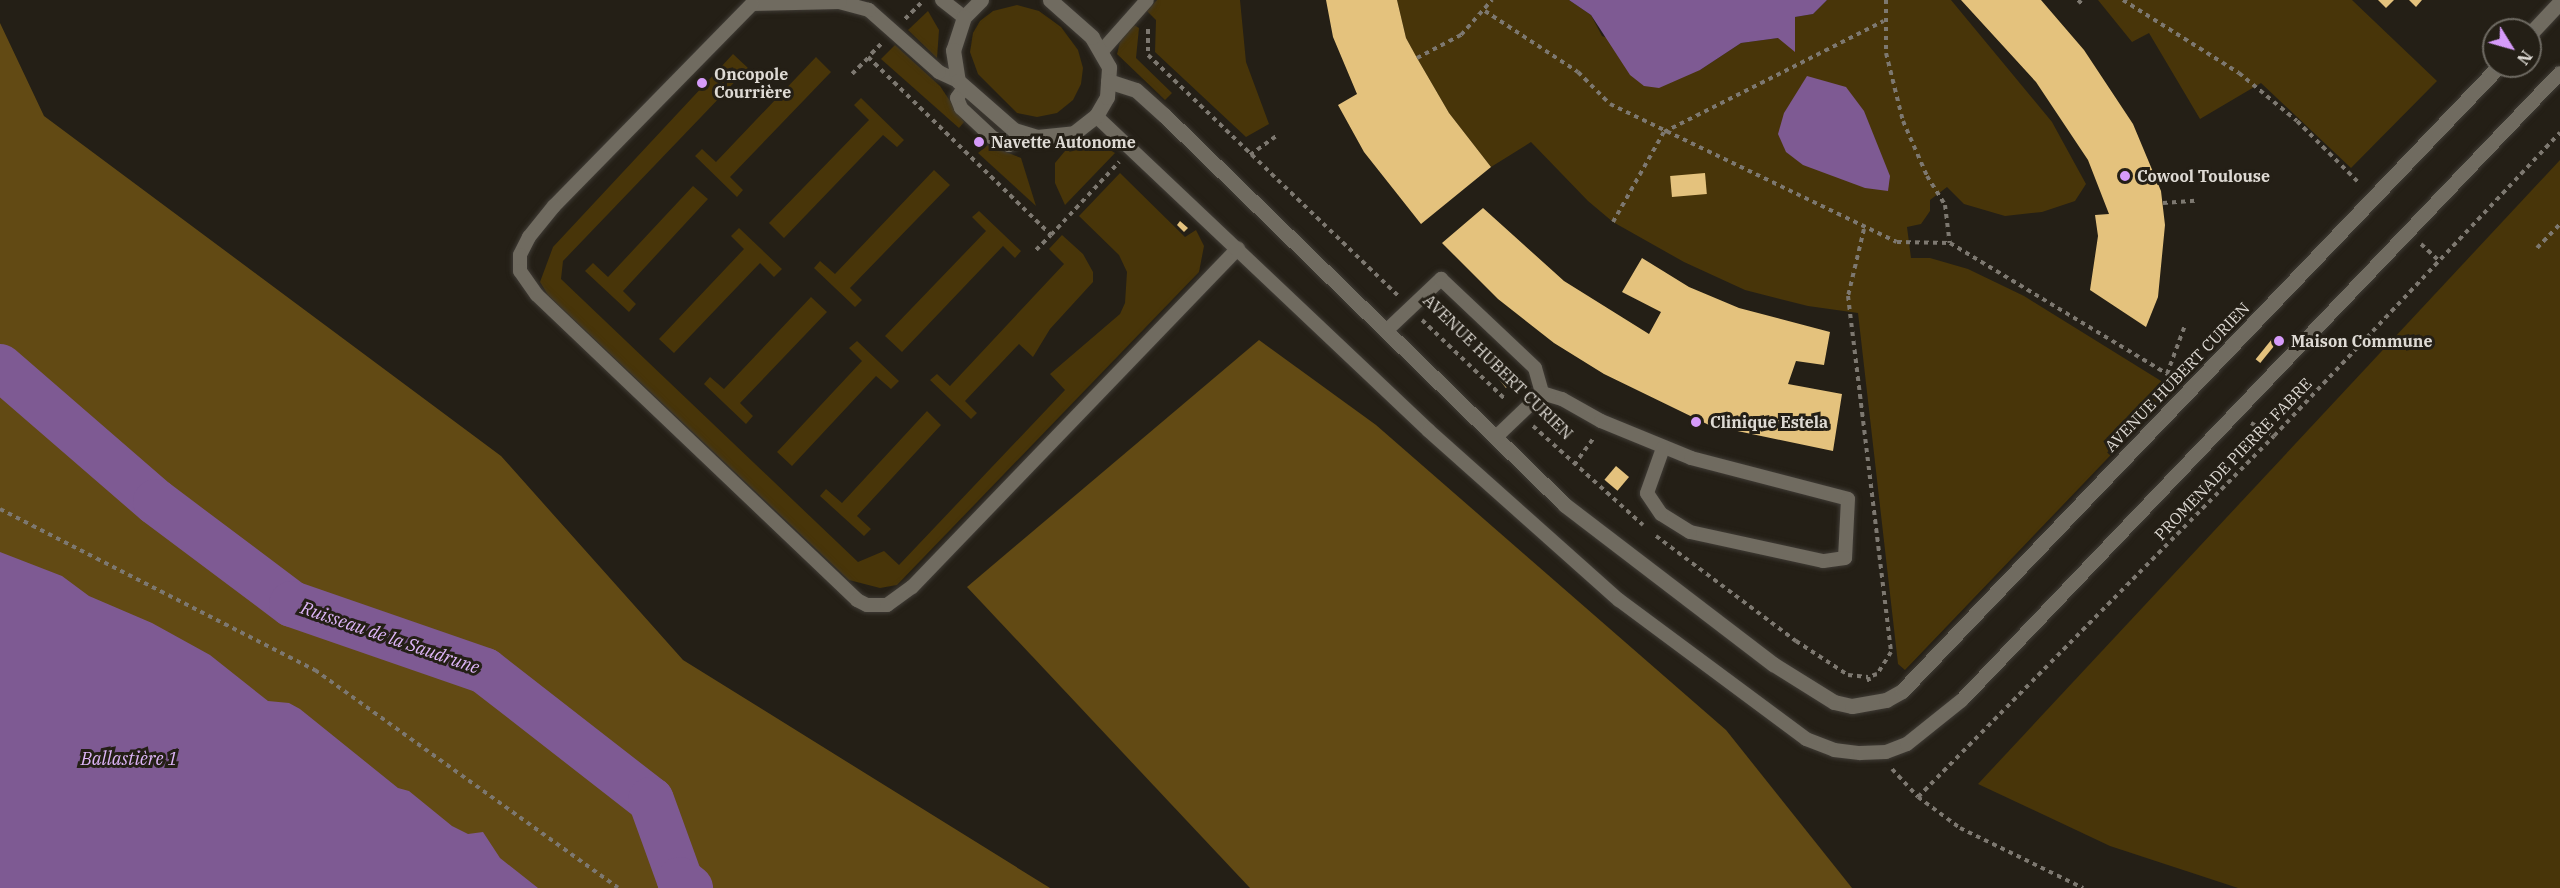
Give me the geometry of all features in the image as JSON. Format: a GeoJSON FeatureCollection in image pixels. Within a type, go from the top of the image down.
{"type":"FeatureCollection","features":[{"type":"Feature","properties":{"kind":"street"},"geometry":{"type":"LineString","coordinates":[[981,0],[964,17],[953,50],[961,84],[1014,130],[1025,135],[1074,133],[1096,116],[1107,97],[1109,67],[1101,52],[1072,15],[1050,0]]}},
{"type":"Feature","properties":{"kind":"street"},"geometry":{"type":"LineString","coordinates":[[2542,21],[2560,2]]}},
{"type":"Feature","properties":{"kind":"street","name":"AVENUE HUBERT CURIEN"},"geometry":{"type":"LineString","coordinates":[[1108,81],[1136,90],[1565,505],[1773,664],[1834,702],[1852,706],[1874,703],[1902,691],[2488,78]]}},
{"type":"Feature","properties":{"kind":"lane"},"geometry":{"type":"LineString","coordinates":[[942,0],[964,17]]}},
{"type":"Feature","properties":{"kind":"lane"},"geometry":{"type":"LineString","coordinates":[[1101,52],[1147,0]]}},
{"type":"Feature","properties":{"kind":"lane"},"geometry":{"type":"LineString","coordinates":[[961,84],[939,72],[869,10],[840,2],[752,4],[554,206],[529,237],[520,255],[520,271],[537,296],[857,600],[867,605],[887,605],[912,587],[1238,248]]}},
{"type":"Feature","properties":{"kind":"lane"},"geometry":{"type":"LineString","coordinates":[[1096,116],[1429,431],[1629,608],[1806,739],[1834,750],[1886,752],[1907,744],[1933,726],[1962,700],[2560,73]]}},
{"type":"Feature","properties":{"kind":"lane"},"geometry":{"type":"LineString","coordinates":[[1386,331],[1441,279],[1535,368],[1542,393],[1663,448],[1848,499],[1845,558],[1823,561],[1690,532],[1662,514],[1647,494],[1663,448]]}},
{"type":"Feature","properties":{"kind":"lane"},"geometry":{"type":"LineString","coordinates":[[1496,437],[1542,393]]}},
{"type":"Feature","properties":{"kind":"path"},"geometry":{"type":"LineString","coordinates":[[1417,58],[1461,35],[1492,0]]}},
{"type":"Feature","properties":{"kind":"path"},"geometry":{"type":"LineString","coordinates":[[1886,0],[1884,21],[1886,53],[1903,121],[1927,176],[1945,205],[1950,243]]}},
{"type":"Feature","properties":{"kind":"path"},"geometry":{"type":"LineString","coordinates":[[2078,0],[2083,5]]}},
{"type":"Feature","properties":{"kind":"path"},"geometry":{"type":"LineString","coordinates":[[2123,0],[2239,73],[2297,121],[2373,198]]}},
{"type":"Feature","properties":{"kind":"path"},"geometry":{"type":"LineString","coordinates":[[1485,10],[1578,72],[1610,104],[1864,229],[1897,242],[1950,243],[2191,388]]}},
{"type":"Feature","properties":{"kind":"path","name":"AVENUE HUBERT CURIEN"},"geometry":{"type":"LineString","coordinates":[[1134,14],[1148,27],[1148,55],[1574,465],[1670,548],[1796,641],[1848,675],[1869,677]]}},
{"type":"Feature","properties":{"kind":"path"},"geometry":{"type":"LineString","coordinates":[[1613,222],[1664,132],[1786,74],[1884,21]]}},
{"type":"Feature","properties":{"kind":"path"},"geometry":{"type":"LineString","coordinates":[[852,74],[868,57]]}},
{"type":"Feature","properties":{"kind":"path","name":"PROMENADE PIERRE FABRE"},"geometry":{"type":"LineString","coordinates":[[1918,797],[2274,436],[2560,132]]}},
{"type":"Feature","properties":{"kind":"path"},"geometry":{"type":"LineString","coordinates":[[1250,155],[1278,135]]}},
{"type":"Feature","properties":{"kind":"path"},"geometry":{"type":"LineString","coordinates":[[2163,203],[2195,201]]}},
{"type":"Feature","properties":{"kind":"path"},"geometry":{"type":"LineString","coordinates":[[2537,248],[2560,224]]}},
{"type":"Feature","properties":{"kind":"path"},"geometry":{"type":"LineString","coordinates":[[1864,229],[1848,296],[1891,652],[1877,674],[1869,677],[1874,703]]}},
{"type":"Feature","properties":{"kind":"path"},"geometry":{"type":"LineString","coordinates":[[2408,231],[2439,261]]}},
{"type":"Feature","properties":{"kind":"path"},"geometry":{"type":"LineString","coordinates":[[1036,250],[1051,235]]}},
{"type":"Feature","properties":{"kind":"path"},"geometry":{"type":"LineString","coordinates":[[2167,374],[2185,326]]}},
{"type":"Feature","properties":{"kind":"path"},"geometry":{"type":"LineString","coordinates":[[2234,414],[2274,436]]}},
{"type":"Feature","properties":{"kind":"path"},"geometry":{"type":"LineString","coordinates":[[1574,465],[1588,448],[1601,421]]}},
{"type":"Feature","properties":{"kind":"path"},"geometry":{"type":"LineString","coordinates":[[0,509],[315,670],[618,888]]}},
{"type":"Feature","properties":{"kind":"path"},"geometry":{"type":"LineString","coordinates":[[1886,752],[1890,767],[1918,797],[1986,843],[2083,888]]}},
{"type":"Feature","properties":{"kind":"shaded area"},"geometry":{"type":"Polygon","coordinates":[[[1157,0],[1240,0],[1246,62],[1269,124],[1246,137],[1155,52],[1156,20],[1147,11],[1157,0]]]}},
{"type":"Feature","properties":{"kind":"shaded area"},"geometry":{"type":"Polygon","coordinates":[[[1397,0],[1569,0],[1591,15],[1602,36],[1700,70],[1741,43],[1778,38],[1795,17],[1813,14],[1827,0],[1951,0],[2052,122],[2086,184],[2075,201],[2042,212],[2005,216],[1964,204],[1947,187],[1930,200],[1930,211],[1921,224],[1907,227],[1911,258],[1930,258],[1968,269],[2024,296],[2174,389],[1905,670],[1898,664],[1858,313],[1808,306],[1745,290],[1684,262],[1613,222],[1588,201],[1531,142],[1491,167],[1449,113],[1417,58],[1406,38],[1397,0]]]}},
{"type":"Feature","properties":{"kind":"shaded area"},"geometry":{"type":"Polygon","coordinates":[[[2098,0],[2352,0],[2437,81],[2351,168],[2261,83],[2200,119],[2149,33],[2132,42],[2098,0]]]}},
{"type":"Feature","properties":{"kind":"shaded area"},"geometry":{"type":"Polygon","coordinates":[[[1017,5],[1039,11],[1061,27],[1078,50],[1083,68],[1081,84],[1073,100],[1057,113],[1037,117],[1017,113],[978,74],[970,52],[973,33],[980,21],[993,11],[1017,5]]]}},
{"type":"Feature","properties":{"kind":"shaded area"},"geometry":{"type":"Polygon","coordinates":[[[928,11],[939,30],[937,58],[908,30],[928,11]]]}},
{"type":"Feature","properties":{"kind":"shaded area"},"geometry":{"type":"Polygon","coordinates":[[[0,23],[44,116],[501,456],[683,660],[1050,888],[0,888],[0,23]]]}},
{"type":"Feature","properties":{"kind":"shaded area"},"geometry":{"type":"Polygon","coordinates":[[[1134,25],[1139,28],[1136,58],[1172,93],[1165,100],[1117,54],[1120,42],[1134,25]]]}},
{"type":"Feature","properties":{"kind":"shaded area"},"geometry":{"type":"Polygon","coordinates":[[[895,45],[940,86],[964,122],[959,128],[881,59],[895,45]]]}},
{"type":"Feature","properties":{"kind":"shaded area"},"geometry":{"type":"Polygon","coordinates":[[[733,54],[748,68],[563,261],[561,279],[858,562],[884,551],[899,565],[1065,390],[1050,374],[1120,314],[1125,303],[1127,272],[1119,255],[1079,216],[1120,173],[1185,237],[1196,230],[1204,246],[1199,272],[897,585],[880,588],[849,580],[548,295],[540,282],[553,247],[733,54]]]}},
{"type":"Feature","properties":{"kind":"shaded area"},"geometry":{"type":"Polygon","coordinates":[[[816,57],[831,72],[730,177],[743,190],[737,197],[695,156],[702,149],[716,162],[816,57]]]}},
{"type":"Feature","properties":{"kind":"shaded area"},"geometry":{"type":"Polygon","coordinates":[[[861,98],[904,140],[897,147],[883,135],[784,238],[769,223],[869,120],[854,105],[861,98]]]}},
{"type":"Feature","properties":{"kind":"shaded area"},"geometry":{"type":"Polygon","coordinates":[[[1085,141],[1096,141],[1115,153],[1065,205],[1055,183],[1055,163],[1065,151],[1085,141]]]}},
{"type":"Feature","properties":{"kind":"shaded area"},"geometry":{"type":"Polygon","coordinates":[[[988,145],[1021,158],[1036,206],[978,153],[988,145]]]}},
{"type":"Feature","properties":{"kind":"shaded area"},"geometry":{"type":"Polygon","coordinates":[[[2560,160],[2560,888],[2238,888],[2110,846],[1978,784],[2560,160]]]}},
{"type":"Feature","properties":{"kind":"shaded area"},"geometry":{"type":"Polygon","coordinates":[[[934,170],[950,185],[850,288],[862,300],[855,307],[814,268],[820,261],[835,274],[934,170]]]}},
{"type":"Feature","properties":{"kind":"shaded area"},"geometry":{"type":"Polygon","coordinates":[[[693,186],[708,199],[623,291],[636,304],[629,312],[585,271],[593,263],[608,277],[693,186]]]}},
{"type":"Feature","properties":{"kind":"shaded area"},"geometry":{"type":"Polygon","coordinates":[[[979,211],[1021,251],[1015,258],[1003,246],[902,352],[885,336],[986,231],[972,217],[979,211]]]}},
{"type":"Feature","properties":{"kind":"shaded area"},"geometry":{"type":"Polygon","coordinates":[[[739,228],[782,269],[774,277],[760,263],[674,353],[659,339],[744,249],[731,236],[739,228]]]}},
{"type":"Feature","properties":{"kind":"shaded area"},"geometry":{"type":"Polygon","coordinates":[[[1062,235],[1083,254],[1093,272],[1093,282],[1050,329],[1033,357],[1019,344],[965,401],[977,413],[971,419],[930,380],[937,374],[950,386],[1064,264],[1049,249],[1062,235]]]}},
{"type":"Feature","properties":{"kind":"shaded area"},"geometry":{"type":"Polygon","coordinates":[[[811,297],[827,312],[740,403],[753,416],[746,424],[704,384],[710,377],[724,389],[811,297]]]}},
{"type":"Feature","properties":{"kind":"shaded area"},"geometry":{"type":"Polygon","coordinates":[[[1259,340],[1376,425],[1726,730],[1852,888],[1250,888],[967,587],[1259,340]]]}},
{"type":"Feature","properties":{"kind":"shaded area"},"geometry":{"type":"Polygon","coordinates":[[[857,341],[899,381],[891,389],[876,376],[792,466],[777,452],[862,361],[849,348],[857,341]]]}},
{"type":"Feature","properties":{"kind":"shaded area"},"geometry":{"type":"Polygon","coordinates":[[[927,411],[941,425],[857,516],[871,529],[864,536],[820,496],[826,489],[842,503],[927,411]]]}},
{"type":"Feature","properties":{"kind":"water"},"geometry":{"type":"Polygon","coordinates":[[[1569,0],[1827,0],[1813,14],[1795,17],[1795,52],[1778,38],[1741,43],[1700,70],[1659,88],[1644,86],[1630,75],[1591,15],[1569,0]]]}},
{"type":"Feature","properties":{"kind":"water"},"geometry":{"type":"Polygon","coordinates":[[[1807,76],[1846,87],[1864,111],[1890,176],[1888,191],[1865,188],[1803,165],[1786,152],[1778,134],[1784,113],[1807,76]]]}},
{"type":"Feature","properties":{"kind":"water","name":"Ballastière 1"},"geometry":{"type":"Polygon","coordinates":[[[0,552],[62,576],[89,596],[152,623],[210,655],[268,701],[289,703],[300,709],[398,788],[409,791],[452,826],[468,834],[483,832],[500,858],[538,888],[0,888],[0,552]]]}},
{"type":"Feature","properties":{"kind":"building"},"geometry":{"type":"Polygon","coordinates":[[[1326,0],[1397,0],[1406,38],[1417,58],[1449,113],[1491,167],[1421,224],[1364,152],[1338,105],[1357,94],[1333,37],[1326,0]]]}},
{"type":"Feature","properties":{"kind":"building","name":"Cowool Toulouse"},"geometry":{"type":"Polygon","coordinates":[[[1961,0],[2041,0],[2084,50],[2133,124],[2161,191],[2165,225],[2158,297],[2146,327],[2090,290],[2098,236],[2095,215],[2109,214],[2088,160],[2036,82],[1961,0]]]}},
{"type":"Feature","properties":{"kind":"building"},"geometry":{"type":"Polygon","coordinates":[[[2378,0],[2394,0],[2386,8],[2378,0]]]}},
{"type":"Feature","properties":{"kind":"building"},"geometry":{"type":"Polygon","coordinates":[[[2409,0],[2422,0],[2416,7],[2409,0]]]}},
{"type":"Feature","properties":{"kind":"building"},"geometry":{"type":"Polygon","coordinates":[[[1705,173],[1707,194],[1672,197],[1670,176],[1705,173]]]}},
{"type":"Feature","properties":{"kind":"building"},"geometry":{"type":"Polygon","coordinates":[[[1483,208],[1564,281],[1649,334],[1661,312],[1622,292],[1642,258],[1689,287],[1739,308],[1830,332],[1824,365],[1796,361],[1788,384],[1842,394],[1833,451],[1709,425],[1604,374],[1554,343],[1498,299],[1442,243],[1483,208]]]}},
{"type":"Feature","properties":{"kind":"building"},"geometry":{"type":"Polygon","coordinates":[[[1180,221],[1188,228],[1184,232],[1177,225],[1180,221]]]}},
{"type":"Feature","properties":{"kind":"building"},"geometry":{"type":"Polygon","coordinates":[[[2272,339],[2277,343],[2260,363],[2256,359],[2272,339]]]}},
{"type":"Feature","properties":{"kind":"building"},"geometry":{"type":"Polygon","coordinates":[[[1503,362],[1517,376],[1506,388],[1493,372],[1503,362]]]}},
{"type":"Feature","properties":{"kind":"building"},"geometry":{"type":"Polygon","coordinates":[[[1616,466],[1629,477],[1617,491],[1604,480],[1616,466]]]}},
{"type":"Feature","properties":{"kind":"waterway","name":"Ruisseau de la Saudrune"},"geometry":{"type":"LineString","coordinates":[[0,367],[156,502],[292,604],[485,671],[651,800],[680,880],[690,888]]}},
{"type":"Feature","properties":{"kind":"place","name":"Oncopole Courrière"},"geometry":{"type":"Point","coordinates":[702,83]}},
{"type":"Feature","properties":{"kind":"place","name":"Navette Autonome"},"geometry":{"type":"Point","coordinates":[979,142]}},
{"type":"Feature","properties":{"kind":"place","name":"Cowool Toulouse"},"geometry":{"type":"Point","coordinates":[2125,176]}},
{"type":"Feature","properties":{"kind":"place","name":"Maison Commune"},"geometry":{"type":"Point","coordinates":[2279,341]}},
{"type":"Feature","properties":{"kind":"place","name":"Clinique Estela"},"geometry":{"type":"Point","coordinates":[1696,422]}}]}
